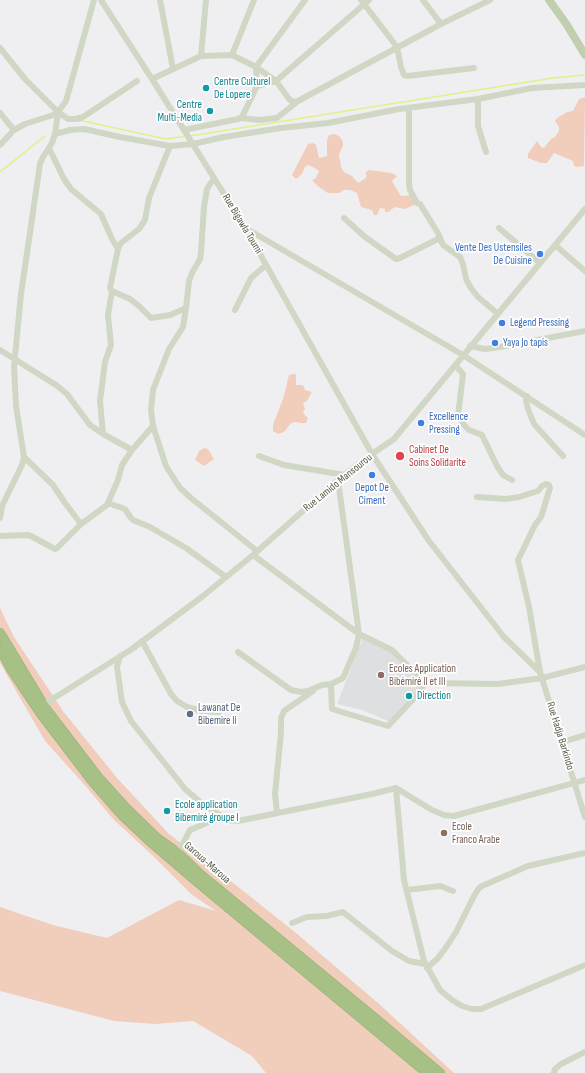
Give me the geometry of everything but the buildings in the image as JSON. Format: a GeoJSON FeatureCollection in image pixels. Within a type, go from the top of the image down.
{"type":"FeatureCollection","features":[{"type":"Feature","properties":{"kind":"highway","name":"Garoua-Maroua"},"geometry":{"type":"LineString","coordinates":[[0,633],[43,705],[98,777],[126,809],[157,838],[178,853],[200,874],[440,1073]]}},
{"type":"Feature","properties":{"kind":"highway","name":"Garoua-Maroua"},"geometry":{"type":"LineString","coordinates":[[0,648],[11,669],[41,714],[93,782],[122,814],[183,870],[427,1073]]}},
{"type":"Feature","properties":{"kind":"main road"},"geometry":{"type":"LineString","coordinates":[[549,0],[567,25],[585,55]]}},
{"type":"Feature","properties":{"kind":"street"},"geometry":{"type":"LineString","coordinates":[[0,145],[14,130],[25,124],[48,117],[58,112],[66,101],[94,0]]}},
{"type":"Feature","properties":{"kind":"street","name":"Rue Bigawla Toumi"},"geometry":{"type":"LineString","coordinates":[[101,0],[246,229],[372,454],[429,541],[504,637],[541,675]]}},
{"type":"Feature","properties":{"kind":"street"},"geometry":{"type":"LineString","coordinates":[[160,0],[173,68]]}},
{"type":"Feature","properties":{"kind":"street"},"geometry":{"type":"LineString","coordinates":[[201,56],[206,0]]}},
{"type":"Feature","properties":{"kind":"street"},"geometry":{"type":"LineString","coordinates":[[232,55],[254,0]]}},
{"type":"Feature","properties":{"kind":"street"},"geometry":{"type":"LineString","coordinates":[[241,118],[247,110],[257,86],[256,67],[305,0]]}},
{"type":"Feature","properties":{"kind":"street"},"geometry":{"type":"LineString","coordinates":[[423,0],[441,24]]}},
{"type":"Feature","properties":{"kind":"street"},"geometry":{"type":"LineString","coordinates":[[185,132],[241,118],[259,120],[276,118],[298,101],[397,47],[490,0]]}},
{"type":"Feature","properties":{"kind":"street"},"geometry":{"type":"LineString","coordinates":[[257,86],[276,81],[365,1],[397,47],[403,74],[407,76],[474,68]]}},
{"type":"Feature","properties":{"kind":"street"},"geometry":{"type":"LineString","coordinates":[[0,48],[25,79],[58,112],[68,119],[83,117],[137,81]]}},
{"type":"Feature","properties":{"kind":"street"},"geometry":{"type":"LineString","coordinates":[[152,79],[201,56],[232,55],[256,67],[276,81],[289,99],[294,102],[298,101]]}},
{"type":"Feature","properties":{"kind":"street"},"geometry":{"type":"LineString","coordinates":[[55,134],[70,130],[84,129],[120,138],[170,146],[281,128],[328,123],[410,108],[478,100],[532,88],[585,85]]}},
{"type":"Feature","properties":{"kind":"street"},"geometry":{"type":"LineString","coordinates":[[478,100],[478,126],[486,152]]}},
{"type":"Feature","properties":{"kind":"street"},"geometry":{"type":"LineString","coordinates":[[410,108],[410,190],[443,245],[460,257],[466,279],[478,297],[497,313]]}},
{"type":"Feature","properties":{"kind":"street"},"geometry":{"type":"LineString","coordinates":[[0,518],[2,506],[22,465],[24,457],[16,406],[14,367],[21,294],[40,170],[43,157],[55,134],[58,112]]}},
{"type":"Feature","properties":{"kind":"street"},"geometry":{"type":"LineString","coordinates":[[0,113],[14,130]]}},
{"type":"Feature","properties":{"kind":"street"},"geometry":{"type":"LineString","coordinates":[[103,434],[100,401],[105,362],[111,345],[108,315],[112,290],[110,288],[118,249],[121,243],[139,229],[145,220],[148,198],[170,146]]}},
{"type":"Feature","properties":{"kind":"street"},"geometry":{"type":"LineString","coordinates":[[49,148],[64,179],[71,189],[101,214],[118,249]]}},
{"type":"Feature","properties":{"kind":"street"},"geometry":{"type":"LineString","coordinates":[[214,178],[207,189],[200,258],[189,282],[183,327],[169,348],[153,390],[151,410],[153,426],[166,466],[180,488],[255,553],[359,634],[392,650],[425,683],[498,684],[585,667]]}},
{"type":"Feature","properties":{"kind":"street","name":"Rue Lamido Mansourou"},"geometry":{"type":"LineString","coordinates":[[43,705],[142,641],[226,577],[338,480],[372,454],[394,440],[456,366],[497,313],[585,210]]}},
{"type":"Feature","properties":{"kind":"street"},"geometry":{"type":"LineString","coordinates":[[344,218],[365,237],[396,259],[440,238]]}},
{"type":"Feature","properties":{"kind":"street"},"geometry":{"type":"LineString","coordinates":[[499,228],[540,263]]}},
{"type":"Feature","properties":{"kind":"street"},"geometry":{"type":"LineString","coordinates":[[246,229],[463,355],[585,435]]}},
{"type":"Feature","properties":{"kind":"street"},"geometry":{"type":"LineString","coordinates":[[555,245],[585,271]]}},
{"type":"Feature","properties":{"kind":"street"},"geometry":{"type":"LineString","coordinates":[[235,310],[251,278],[266,265]]}},
{"type":"Feature","properties":{"kind":"street"},"geometry":{"type":"LineString","coordinates":[[112,290],[130,299],[151,318],[170,315],[186,308]]}},
{"type":"Feature","properties":{"kind":"street"},"geometry":{"type":"LineString","coordinates":[[470,346],[485,349],[585,331]]}},
{"type":"Feature","properties":{"kind":"street"},"geometry":{"type":"LineString","coordinates":[[0,350],[56,385],[67,394],[90,425],[132,450]]}},
{"type":"Feature","properties":{"kind":"street"},"geometry":{"type":"LineString","coordinates":[[456,366],[463,374],[458,416],[469,430],[482,435],[497,466],[503,475],[512,480]]}},
{"type":"Feature","properties":{"kind":"street"},"geometry":{"type":"LineString","coordinates":[[527,396],[526,400],[528,409],[534,424],[563,456]]}},
{"type":"Feature","properties":{"kind":"street"},"geometry":{"type":"LineString","coordinates":[[0,536],[27,535],[56,549],[82,524],[108,503],[118,480],[120,468],[132,450],[153,426]]}},
{"type":"Feature","properties":{"kind":"street"},"geometry":{"type":"LineString","coordinates":[[259,456],[284,465],[345,475]]}},
{"type":"Feature","properties":{"kind":"street"},"geometry":{"type":"LineString","coordinates":[[24,457],[53,485],[82,524]]}},
{"type":"Feature","properties":{"kind":"street"},"geometry":{"type":"LineString","coordinates":[[238,652],[291,690],[301,692],[322,685],[331,684],[343,678],[356,648],[359,634],[338,480]]}},
{"type":"Feature","properties":{"kind":"street","name":"Rue Hadja Barkindo"},"geometry":{"type":"LineString","coordinates":[[477,497],[499,499],[520,497],[538,491],[542,486],[549,484],[550,488],[541,517],[535,525],[518,560],[529,607],[541,675],[585,817]]}},
{"type":"Feature","properties":{"kind":"street"},"geometry":{"type":"LineString","coordinates":[[108,503],[125,509],[131,518],[186,548],[226,577]]}},
{"type":"Feature","properties":{"kind":"street"},"geometry":{"type":"LineString","coordinates":[[142,641],[171,694],[177,701],[188,707],[202,711],[219,712]]}},
{"type":"Feature","properties":{"kind":"street"},"geometry":{"type":"LineString","coordinates":[[120,656],[117,667],[122,702],[131,721],[185,789],[206,806],[230,820]]}},
{"type":"Feature","properties":{"kind":"street"},"geometry":{"type":"LineString","coordinates":[[331,684],[332,709],[388,726],[418,694],[425,683]]}},
{"type":"Feature","properties":{"kind":"street"},"geometry":{"type":"LineString","coordinates":[[277,813],[274,794],[281,732],[281,718],[284,711],[322,685]]}},
{"type":"Feature","properties":{"kind":"street"},"geometry":{"type":"LineString","coordinates":[[562,742],[585,735]]}},
{"type":"Feature","properties":{"kind":"street"},"geometry":{"type":"LineString","coordinates":[[178,853],[190,830],[216,819],[238,821],[396,788],[432,810],[449,816],[585,780]]}},
{"type":"Feature","properties":{"kind":"street"},"geometry":{"type":"LineString","coordinates":[[396,788],[406,890],[426,966],[440,990],[462,1006],[472,1009],[481,1009],[585,965]]}},
{"type":"Feature","properties":{"kind":"street"},"geometry":{"type":"LineString","coordinates":[[426,966],[438,958],[456,932],[474,896],[482,886],[528,866],[585,853]]}},
{"type":"Feature","properties":{"kind":"street"},"geometry":{"type":"LineString","coordinates":[[406,890],[440,886],[453,891]]}},
{"type":"Feature","properties":{"kind":"street"},"geometry":{"type":"LineString","coordinates":[[292,923],[307,917],[327,916],[343,912],[392,951],[409,961],[426,966]]}},
{"type":"Feature","properties":{"kind":"street"},"geometry":{"type":"LineString","coordinates":[[554,1073],[555,1069],[561,1064],[585,1052]]}},
{"type":"Feature","properties":{"kind":"shaded area"},"geometry":{"type":"Polygon","coordinates":[[[585,97],[584,166],[574,166],[573,161],[554,153],[547,163],[541,163],[528,158],[528,154],[537,141],[541,147],[544,148],[551,139],[555,137],[559,131],[559,127],[555,121],[557,118],[567,112],[573,111],[579,99],[585,97]]]}},
{"type":"Feature","properties":{"kind":"shaded area"},"geometry":{"type":"Polygon","coordinates":[[[335,134],[340,137],[343,142],[343,146],[339,154],[341,167],[344,172],[352,176],[358,183],[366,178],[366,172],[369,170],[392,173],[397,176],[392,181],[401,196],[410,195],[414,199],[414,205],[405,209],[395,207],[388,212],[385,212],[385,209],[380,208],[377,215],[374,215],[372,210],[361,207],[357,193],[350,190],[344,190],[339,193],[328,193],[319,187],[312,180],[316,178],[319,171],[313,167],[308,165],[305,167],[302,174],[296,179],[292,175],[308,144],[313,143],[316,145],[319,158],[327,156],[327,140],[329,135],[335,134]]]}},
{"type":"Feature","properties":{"kind":"shaded area"},"geometry":{"type":"Polygon","coordinates":[[[296,374],[296,385],[302,385],[305,390],[312,392],[307,401],[303,403],[305,409],[303,413],[308,418],[306,423],[291,423],[284,432],[278,434],[273,431],[273,425],[284,396],[289,375],[296,374]]]}},
{"type":"Feature","properties":{"kind":"shaded area"},"geometry":{"type":"Polygon","coordinates":[[[204,448],[208,449],[214,459],[204,466],[195,460],[199,451],[204,448]]]}},
{"type":"Feature","properties":{"kind":"shaded area"},"geometry":{"type":"Polygon","coordinates":[[[0,608],[14,637],[63,711],[117,778],[169,834],[296,933],[378,1003],[454,1073],[266,1073],[252,1056],[193,1021],[155,1024],[114,1021],[0,991],[0,907],[53,925],[107,938],[179,900],[216,911],[191,894],[114,820],[45,741],[0,663],[0,608]]]}},
{"type":"Feature","properties":{"kind":"shaded area"},"geometry":{"type":"Polygon","coordinates":[[[363,638],[391,651],[418,677],[422,689],[393,723],[362,710],[337,704],[363,638]]]}},
{"type":"Feature","properties":{"kind":"waterway"},"geometry":{"type":"LineString","coordinates":[[190,136],[553,78],[585,75]]}},
{"type":"Feature","properties":{"kind":"waterway"},"geometry":{"type":"LineString","coordinates":[[78,121],[166,139],[186,136]]}},
{"type":"Feature","properties":{"kind":"waterway"},"geometry":{"type":"LineString","coordinates":[[0,172],[45,136]]}},
{"type":"Feature","properties":{"kind":"place","name":"Centre Culturel De Lopere"},"geometry":{"type":"Point","coordinates":[206,88]}},
{"type":"Feature","properties":{"kind":"place","name":"Centre Multi-Media"},"geometry":{"type":"Point","coordinates":[210,111]}},
{"type":"Feature","properties":{"kind":"place","name":"Vente Des Ustensiles De Cuisine"},"geometry":{"type":"Point","coordinates":[540,254]}},
{"type":"Feature","properties":{"kind":"place","name":"Legend Pressing"},"geometry":{"type":"Point","coordinates":[502,323]}},
{"type":"Feature","properties":{"kind":"place","name":"Yaya Jo tapis"},"geometry":{"type":"Point","coordinates":[495,343]}},
{"type":"Feature","properties":{"kind":"place","name":"Excellence Pressing"},"geometry":{"type":"Point","coordinates":[421,423]}},
{"type":"Feature","properties":{"kind":"place","name":"Cabinet De Soins Solidarite"},"geometry":{"type":"Point","coordinates":[400,456]}},
{"type":"Feature","properties":{"kind":"place","name":"Depot De Ciment"},"geometry":{"type":"Point","coordinates":[372,475]}},
{"type":"Feature","properties":{"kind":"place","name":"Ecoles Application Bibémiré II et III"},"geometry":{"type":"Point","coordinates":[381,675]}},
{"type":"Feature","properties":{"kind":"place","name":"Direction"},"geometry":{"type":"Point","coordinates":[409,696]}},
{"type":"Feature","properties":{"kind":"place","name":"Lawanat De Bibemire Ii"},"geometry":{"type":"Point","coordinates":[190,714]}},
{"type":"Feature","properties":{"kind":"place","name":"Ecole application Bibemiré groupe l"},"geometry":{"type":"Point","coordinates":[167,811]}},
{"type":"Feature","properties":{"kind":"place","name":"Ecole Franco Arabe"},"geometry":{"type":"Point","coordinates":[444,833]}}]}
